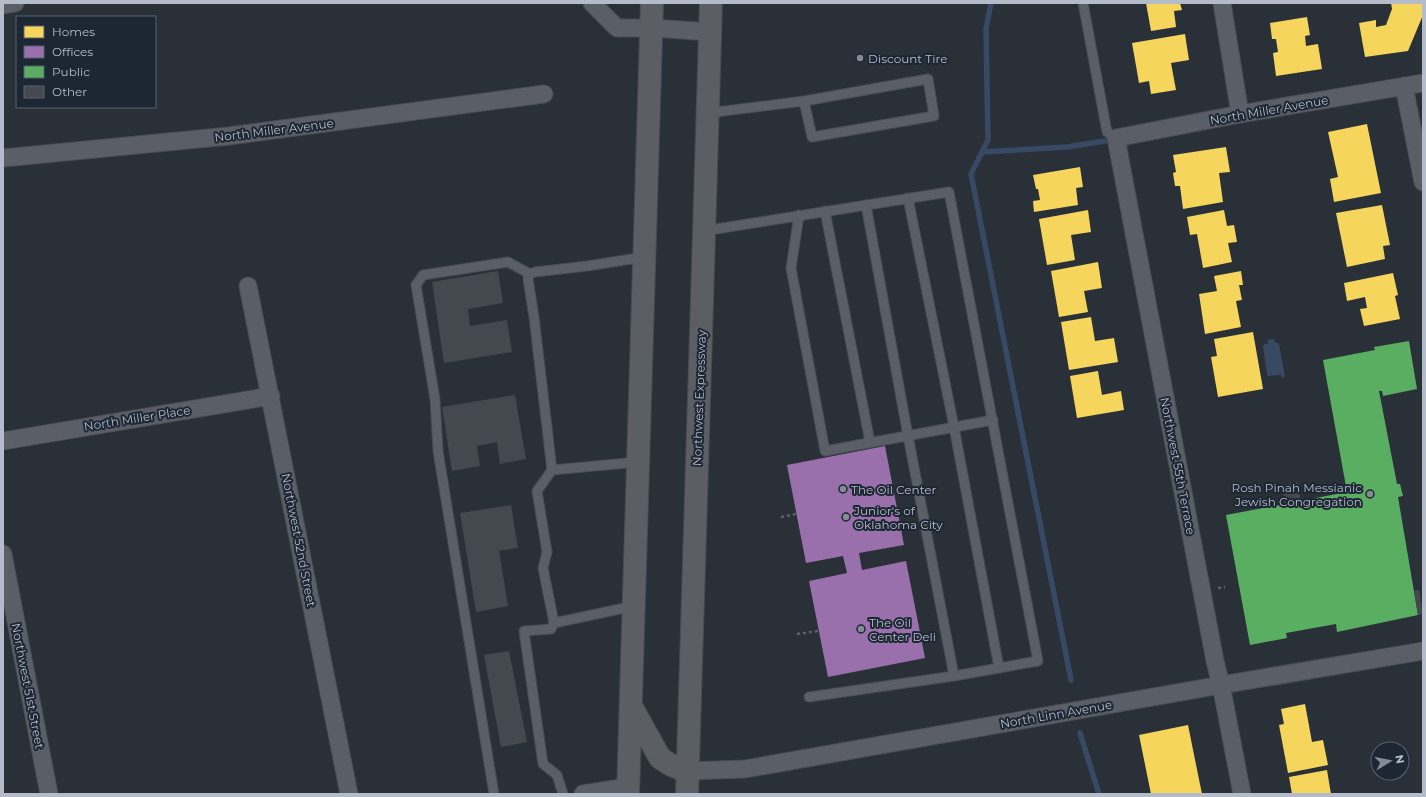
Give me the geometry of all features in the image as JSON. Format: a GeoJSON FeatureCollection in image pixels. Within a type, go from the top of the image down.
{"type":"FeatureCollection","features":[{"type":"Feature","properties":{"kind":"highway"},"geometry":{"type":"LineString","coordinates":[[628,790],[652,3]]}},
{"type":"Feature","properties":{"kind":"highway","name":"Northwest Expressway"},"geometry":{"type":"LineString","coordinates":[[687,794],[711,3]]}},
{"type":"Feature","properties":{"kind":"highway"},"geometry":{"type":"LineString","coordinates":[[630,705],[660,758],[671,765],[688,771]]}},
{"type":"Feature","properties":{"kind":"street"},"geometry":{"type":"LineString","coordinates":[[3,5],[15,3]]}},
{"type":"Feature","properties":{"kind":"street"},"geometry":{"type":"LineString","coordinates":[[592,3],[617,28],[652,28],[711,32]]}},
{"type":"Feature","properties":{"kind":"street"},"geometry":{"type":"LineString","coordinates":[[1222,3],[1240,114]]}},
{"type":"Feature","properties":{"kind":"street","name":"North Miller Avenue"},"geometry":{"type":"LineString","coordinates":[[1116,138],[1240,114],[1423,83]]}},
{"type":"Feature","properties":{"kind":"street"},"geometry":{"type":"LineString","coordinates":[[1404,86],[1423,182]]}},
{"type":"Feature","properties":{"kind":"street","name":"North Miller Avenue"},"geometry":{"type":"LineString","coordinates":[[3,158],[229,136],[544,94]]}},
{"type":"Feature","properties":{"kind":"street","name":"Northwest 55th Terrace"},"geometry":{"type":"LineString","coordinates":[[1116,138],[1215,661],[1242,794]]}},
{"type":"Feature","properties":{"kind":"street","name":"Northwest 52nd Street"},"geometry":{"type":"LineString","coordinates":[[248,286],[349,794]]}},
{"type":"Feature","properties":{"kind":"street","name":"North Miller Place"},"geometry":{"type":"LineString","coordinates":[[3,440],[271,396]]}},
{"type":"Feature","properties":{"kind":"street","name":"Northwest 51st Street"},"geometry":{"type":"LineString","coordinates":[[3,554],[49,794]]}},
{"type":"Feature","properties":{"kind":"street","name":"North Linn Avenue"},"geometry":{"type":"LineString","coordinates":[[688,771],[745,769],[1091,707],[1423,651]]}},
{"type":"Feature","properties":{"kind":"street"},"geometry":{"type":"LineString","coordinates":[[583,794],[628,790]]}},
{"type":"Feature","properties":{"kind":"lane"},"geometry":{"type":"LineString","coordinates":[[1083,3],[1107,132],[1116,138]]}},
{"type":"Feature","properties":{"kind":"lane"},"geometry":{"type":"LineString","coordinates":[[708,113],[804,101],[928,79],[934,116],[812,137],[804,101]]}},
{"type":"Feature","properties":{"kind":"lane"},"geometry":{"type":"LineString","coordinates":[[703,231],[950,192],[1038,661],[954,676],[809,697]]}},
{"type":"Feature","properties":{"kind":"lane"},"geometry":{"type":"LineString","coordinates":[[908,198],[954,427],[999,668]]}},
{"type":"Feature","properties":{"kind":"lane"},"geometry":{"type":"LineString","coordinates":[[866,205],[954,676]]}},
{"type":"Feature","properties":{"kind":"lane"},"geometry":{"type":"LineString","coordinates":[[825,211],[870,442]]}},
{"type":"Feature","properties":{"kind":"lane"},"geometry":{"type":"LineString","coordinates":[[799,215],[791,268],[825,451],[993,420]]}},
{"type":"Feature","properties":{"kind":"lane"},"geometry":{"type":"LineString","coordinates":[[494,794],[438,451],[434,399],[416,285],[423,275],[508,262],[530,274],[535,272],[644,257]]}},
{"type":"Feature","properties":{"kind":"lane"},"geometry":{"type":"LineString","coordinates":[[530,274],[528,280],[534,317],[552,470],[537,490],[547,552],[544,568],[554,623],[551,629],[524,631],[543,764],[557,775],[563,794]]}},
{"type":"Feature","properties":{"kind":"lane"},"geometry":{"type":"LineString","coordinates":[[552,470],[638,462]]}},
{"type":"Feature","properties":{"kind":"lane"},"geometry":{"type":"LineString","coordinates":[[554,623],[634,606]]}},
{"type":"Feature","properties":{"kind":"path"},"geometry":{"type":"LineString","coordinates":[[781,517],[796,514]]}},
{"type":"Feature","properties":{"kind":"path"},"geometry":{"type":"LineString","coordinates":[[1218,588],[1225,587]]}},
{"type":"Feature","properties":{"kind":"path"},"geometry":{"type":"LineString","coordinates":[[797,634],[818,631]]}},
{"type":"Feature","properties":{"kind":"water"},"geometry":{"type":"Polygon","coordinates":[[[1274,339],[1275,342],[1279,344],[1285,377],[1282,378],[1281,375],[1268,376],[1267,374],[1263,347],[1264,344],[1268,344],[1267,340],[1274,339]]]}},
{"type":"Feature","properties":{"kind":"building: Homes"},"geometry":{"type":"Polygon","coordinates":[[[1146,3],[1180,3],[1182,10],[1174,11],[1176,27],[1151,31],[1146,3]]]}},
{"type":"Feature","properties":{"kind":"building: Homes"},"geometry":{"type":"Polygon","coordinates":[[[1391,3],[1423,3],[1423,15],[1408,51],[1365,57],[1359,23],[1376,20],[1376,27],[1386,25],[1392,9],[1391,3]]]}},
{"type":"Feature","properties":{"kind":"building: Homes"},"geometry":{"type":"Polygon","coordinates":[[[1307,17],[1310,35],[1305,36],[1306,46],[1318,44],[1322,69],[1276,76],[1273,53],[1278,52],[1276,39],[1272,39],[1270,23],[1307,17]]]}},
{"type":"Feature","properties":{"kind":"building: Homes"},"geometry":{"type":"Polygon","coordinates":[[[1185,34],[1189,60],[1171,63],[1176,90],[1151,94],[1149,81],[1139,83],[1132,43],[1185,34]]]}},
{"type":"Feature","properties":{"kind":"building: Homes"},"geometry":{"type":"Polygon","coordinates":[[[1367,124],[1381,193],[1334,202],[1330,179],[1338,177],[1328,132],[1367,124]]]}},
{"type":"Feature","properties":{"kind":"building: Homes"},"geometry":{"type":"Polygon","coordinates":[[[1226,147],[1230,172],[1219,173],[1223,202],[1183,209],[1180,186],[1175,186],[1173,173],[1176,172],[1173,155],[1226,147]]]}},
{"type":"Feature","properties":{"kind":"building: Homes"},"geometry":{"type":"Polygon","coordinates":[[[1080,167],[1083,187],[1076,188],[1078,205],[1034,212],[1033,201],[1040,200],[1033,175],[1080,167]]]}},
{"type":"Feature","properties":{"kind":"building: Homes"},"geometry":{"type":"Polygon","coordinates":[[[1382,205],[1390,245],[1383,246],[1385,259],[1347,267],[1336,213],[1382,205]]]}},
{"type":"Feature","properties":{"kind":"building: Homes"},"geometry":{"type":"Polygon","coordinates":[[[1088,210],[1091,232],[1071,235],[1075,260],[1047,265],[1039,219],[1088,210]]]}},
{"type":"Feature","properties":{"kind":"building: Homes"},"geometry":{"type":"Polygon","coordinates":[[[1224,210],[1227,226],[1234,225],[1237,242],[1228,243],[1232,262],[1203,268],[1197,234],[1190,235],[1187,217],[1224,210]]]}},
{"type":"Feature","properties":{"kind":"building: Homes"},"geometry":{"type":"Polygon","coordinates":[[[1098,262],[1102,288],[1084,291],[1088,312],[1059,317],[1051,271],[1098,262]]]}},
{"type":"Feature","properties":{"kind":"building: Homes"},"geometry":{"type":"Polygon","coordinates":[[[1241,271],[1243,285],[1239,285],[1242,300],[1236,301],[1241,327],[1205,334],[1199,294],[1217,291],[1214,276],[1241,271]]]}},
{"type":"Feature","properties":{"kind":"building: Homes"},"geometry":{"type":"Polygon","coordinates":[[[1393,273],[1398,295],[1395,296],[1400,319],[1364,326],[1360,309],[1367,308],[1365,297],[1347,301],[1344,283],[1393,273]]]}},
{"type":"Feature","properties":{"kind":"building: Homes"},"geometry":{"type":"Polygon","coordinates":[[[1091,317],[1095,341],[1114,338],[1118,362],[1069,370],[1061,322],[1091,317]]]}},
{"type":"Feature","properties":{"kind":"building: Homes"},"geometry":{"type":"Polygon","coordinates":[[[1253,332],[1263,389],[1218,397],[1211,357],[1217,356],[1214,339],[1253,332]]]}},
{"type":"Feature","properties":{"kind":"building: Homes"},"geometry":{"type":"Polygon","coordinates":[[[1098,371],[1102,395],[1121,391],[1124,410],[1077,418],[1070,376],[1098,371]]]}},
{"type":"Feature","properties":{"kind":"building: Homes"},"geometry":{"type":"Polygon","coordinates":[[[1305,704],[1312,742],[1323,740],[1328,765],[1288,773],[1279,725],[1284,724],[1281,709],[1305,704]]]}},
{"type":"Feature","properties":{"kind":"building: Homes"},"geometry":{"type":"Polygon","coordinates":[[[1188,725],[1202,794],[1151,794],[1139,735],[1188,725]]]}},
{"type":"Feature","properties":{"kind":"building: Homes"},"geometry":{"type":"Polygon","coordinates":[[[1327,770],[1331,794],[1292,794],[1289,777],[1327,770]]]}},
{"type":"Feature","properties":{"kind":"building: Offices"},"geometry":{"type":"Polygon","coordinates":[[[885,446],[904,545],[859,553],[862,570],[906,561],[925,658],[828,677],[809,581],[847,573],[843,556],[806,563],[787,465],[885,446]]]}},
{"type":"Feature","properties":{"kind":"building: Public","name":"Rosh Pinah Messianic Jewish Congregation"},"geometry":{"type":"Polygon","coordinates":[[[1409,341],[1417,389],[1383,396],[1382,391],[1379,391],[1397,484],[1400,484],[1403,496],[1398,497],[1418,615],[1337,632],[1336,624],[1286,633],[1287,638],[1250,645],[1226,515],[1347,492],[1323,360],[1375,350],[1374,347],[1409,341]]]}},
{"type":"Feature","properties":{"kind":"building: Other"},"geometry":{"type":"Polygon","coordinates":[[[498,271],[503,303],[468,309],[470,326],[507,320],[512,352],[444,363],[432,282],[498,271]]]}},
{"type":"Feature","properties":{"kind":"building: Other"},"geometry":{"type":"Polygon","coordinates":[[[515,395],[526,459],[500,464],[497,442],[477,446],[480,466],[452,471],[442,407],[515,395]]]}},
{"type":"Feature","properties":{"kind":"building: Other"},"geometry":{"type":"Polygon","coordinates":[[[1297,482],[1301,501],[1285,504],[1282,485],[1297,482]]]}},
{"type":"Feature","properties":{"kind":"building: Other"},"geometry":{"type":"Polygon","coordinates":[[[511,505],[518,548],[499,551],[508,606],[476,612],[460,513],[511,505]]]}},
{"type":"Feature","properties":{"kind":"building: Other"},"geometry":{"type":"Polygon","coordinates":[[[1419,590],[1423,614],[1418,615],[1414,591],[1419,590]]]}},
{"type":"Feature","properties":{"kind":"building: Other"},"geometry":{"type":"Polygon","coordinates":[[[509,651],[527,742],[501,747],[484,655],[509,651]]]}},
{"type":"Feature","properties":{"kind":"waterway"},"geometry":{"type":"LineString","coordinates":[[991,3],[986,29],[988,140],[971,174],[1071,680]]}},
{"type":"Feature","properties":{"kind":"waterway"},"geometry":{"type":"LineString","coordinates":[[982,152],[1067,147],[1105,141]]}},
{"type":"Feature","properties":{"kind":"waterway"},"geometry":{"type":"LineString","coordinates":[[1080,733],[1099,794]]}},
{"type":"Feature","properties":{"kind":"place","name":"Discount Tire"},"geometry":{"type":"Point","coordinates":[860,58]}},
{"type":"Feature","properties":{"kind":"place","name":"The Oil Center"},"geometry":{"type":"Point","coordinates":[843,489]}},
{"type":"Feature","properties":{"kind":"place","name":"Rosh Pinah Messianic Jewish Congregation"},"geometry":{"type":"Point","coordinates":[1370,494]}},
{"type":"Feature","properties":{"kind":"place","name":"Junior's of Oklahoma City"},"geometry":{"type":"Point","coordinates":[846,517]}},
{"type":"Feature","properties":{"kind":"place","name":"The Oil Center Deli"},"geometry":{"type":"Point","coordinates":[861,629]}}]}
